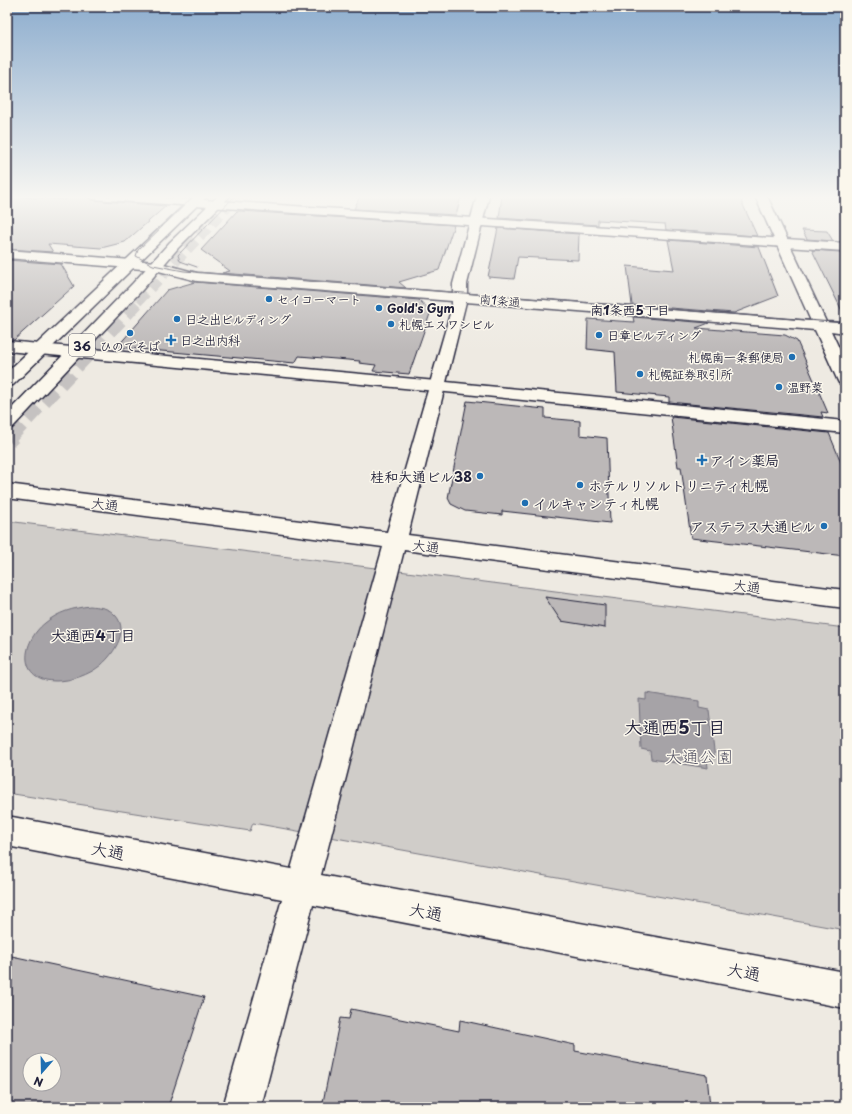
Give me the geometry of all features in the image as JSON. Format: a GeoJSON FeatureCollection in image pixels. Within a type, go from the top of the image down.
{"type":"FeatureCollection","features":[{"type":"Feature","properties":{"kind":"main road","name":"36"},"geometry":{"type":"LineString","coordinates":[[7,381],[147,248]]}},
{"type":"Feature","properties":{"kind":"main road","name":"36"},"geometry":{"type":"LineString","coordinates":[[7,423],[76,353],[171,248]]}},
{"type":"Feature","properties":{"kind":"main road"},"geometry":{"type":"LineString","coordinates":[[242,1107],[458,307],[456,288],[468,248]]}},
{"type":"Feature","properties":{"kind":"main road"},"geometry":{"type":"LineString","coordinates":[[784,248],[845,379]]}},
{"type":"Feature","properties":{"kind":"main road","name":"南1条通"},"geometry":{"type":"LineString","coordinates":[[7,254],[156,266],[198,265],[420,281]]}},
{"type":"Feature","properties":{"kind":"main road","name":"南1条通"},"geometry":{"type":"LineString","coordinates":[[156,266],[197,277],[431,296],[456,288],[845,315]]}},
{"type":"Feature","properties":{"kind":"main road","name":"南1条通"},"geometry":{"type":"LineString","coordinates":[[456,288],[845,328]]}},
{"type":"Feature","properties":{"kind":"main road"},"geometry":{"type":"LineString","coordinates":[[7,346],[436,386],[845,427]]}},
{"type":"Feature","properties":{"kind":"main road","name":"大通"},"geometry":{"type":"LineString","coordinates":[[7,492],[845,599]]}},
{"type":"Feature","properties":{"kind":"main road","name":"大通"},"geometry":{"type":"LineString","coordinates":[[7,831],[845,990]]}},
{"type":"Feature","properties":{"kind":"green space","name":"大通公園"},"geometry":{"type":"Polygon","coordinates":[[[7,521],[845,628],[845,930],[253,823],[250,831],[7,793],[7,521]]]}},
{"type":"Feature","properties":{"kind":"shaded area"},"geometry":{"type":"Polygon","coordinates":[[[90,606],[108,610],[118,619],[121,626],[121,633],[116,647],[111,654],[96,669],[74,679],[56,681],[43,679],[34,675],[29,668],[27,659],[31,640],[37,631],[50,619],[60,613],[90,606]]]}},
{"type":"Feature","properties":{"kind":"shaded area"},"geometry":{"type":"Polygon","coordinates":[[[646,693],[699,701],[699,708],[709,710],[715,759],[707,758],[708,768],[651,759],[650,751],[641,749],[639,699],[646,700],[646,693]]]}},
{"type":"Feature","properties":{"kind":"building"},"geometry":{"type":"Polygon","coordinates":[[[50,248],[53,252],[7,249],[50,248]]]}},
{"type":"Feature","properties":{"kind":"building"},"geometry":{"type":"Polygon","coordinates":[[[203,248],[446,248],[439,270],[399,282],[406,288],[222,273],[230,271],[201,250],[203,248]]]}},
{"type":"Feature","properties":{"kind":"building"},"geometry":{"type":"Polygon","coordinates":[[[494,248],[578,248],[578,260],[518,257],[514,279],[488,277],[494,248]]]}},
{"type":"Feature","properties":{"kind":"building"},"geometry":{"type":"Polygon","coordinates":[[[670,248],[759,248],[778,296],[734,313],[632,305],[627,266],[674,270],[670,248]]]}},
{"type":"Feature","properties":{"kind":"building"},"geometry":{"type":"Polygon","coordinates":[[[812,250],[840,252],[845,261],[845,317],[812,250]]]}},
{"type":"Feature","properties":{"kind":"building"},"geometry":{"type":"Polygon","coordinates":[[[7,260],[61,264],[74,286],[14,340],[7,340],[7,260]]]}},
{"type":"Feature","properties":{"kind":"building"},"geometry":{"type":"Polygon","coordinates":[[[195,282],[419,300],[431,311],[409,374],[373,371],[376,365],[359,363],[360,361],[299,356],[295,363],[117,347],[167,290],[195,282]]]}},
{"type":"Feature","properties":{"kind":"building"},"geometry":{"type":"Polygon","coordinates":[[[633,317],[709,323],[696,328],[785,335],[797,341],[828,413],[821,412],[823,417],[669,402],[669,397],[617,392],[615,352],[587,349],[588,319],[634,322],[633,317]]]}},
{"type":"Feature","properties":{"kind":"building"},"geometry":{"type":"Polygon","coordinates":[[[467,401],[545,409],[545,418],[580,421],[580,435],[607,438],[610,523],[502,511],[502,515],[465,511],[451,504],[448,498],[467,401]]]}},
{"type":"Feature","properties":{"kind":"building"},"geometry":{"type":"Polygon","coordinates":[[[671,417],[829,433],[845,472],[845,556],[691,538],[681,467],[678,467],[671,417]]]}},
{"type":"Feature","properties":{"kind":"building"},"geometry":{"type":"Polygon","coordinates":[[[545,597],[605,605],[605,628],[561,621],[545,597]]]}},
{"type":"Feature","properties":{"kind":"building"},"geometry":{"type":"Polygon","coordinates":[[[7,955],[204,997],[168,1107],[7,1107],[7,955]]]}},
{"type":"Feature","properties":{"kind":"building"},"geometry":{"type":"Polygon","coordinates":[[[351,1009],[459,1031],[460,1020],[575,1045],[575,1051],[707,1075],[710,1107],[322,1107],[340,1018],[349,1019],[351,1009]]]}},
{"type":"Feature","properties":{"kind":"tunnel"},"geometry":{"type":"LineString","coordinates":[[137,301],[187,248]]}},
{"type":"Feature","properties":{"kind":"tunnel"},"geometry":{"type":"LineString","coordinates":[[10,436],[138,300]]}},
{"type":"Feature","properties":{"kind":"tunnel"},"geometry":{"type":"LineString","coordinates":[[7,439],[10,436]]}},
{"type":"Feature","properties":{"kind":"tram line"},"geometry":{"type":"LineString","coordinates":[[140,248],[136,256],[153,265],[184,271],[845,323]]}},
{"type":"Feature","properties":{"kind":"tram line"},"geometry":{"type":"LineString","coordinates":[[185,248],[178,255],[180,261],[197,267]]}},
{"type":"Feature","properties":{"kind":"place","name":"セイコーマート"},"geometry":{"type":"Point","coordinates":[269,299]}},
{"type":"Feature","properties":{"kind":"place","name":"Gold's Gym"},"geometry":{"type":"Point","coordinates":[379,308]}},
{"type":"Feature","properties":{"kind":"place","name":"日之出ビルディング"},"geometry":{"type":"Point","coordinates":[177,319]}},
{"type":"Feature","properties":{"kind":"place","name":"札幌エスワンビル"},"geometry":{"type":"Point","coordinates":[391,324]}},
{"type":"Feature","properties":{"kind":"place","name":"ひのでそば"},"geometry":{"type":"Point","coordinates":[130,333]}},
{"type":"Feature","properties":{"kind":"place","name":"日章ビルディング"},"geometry":{"type":"Point","coordinates":[599,335]}},
{"type":"Feature","properties":{"kind":"place","name":"日之出内科"},"geometry":{"type":"Point","coordinates":[171,340]}},
{"type":"Feature","properties":{"kind":"place","name":"札幌南一条郵便局"},"geometry":{"type":"Point","coordinates":[792,357]}},
{"type":"Feature","properties":{"kind":"place","name":"札幌証券取引所"},"geometry":{"type":"Point","coordinates":[640,374]}},
{"type":"Feature","properties":{"kind":"place","name":"温野菜"},"geometry":{"type":"Point","coordinates":[779,387]}},
{"type":"Feature","properties":{"kind":"place","name":"アイン薬局"},"geometry":{"type":"Point","coordinates":[702,460]}},
{"type":"Feature","properties":{"kind":"place","name":"桂和大通ビル38"},"geometry":{"type":"Point","coordinates":[480,476]}},
{"type":"Feature","properties":{"kind":"place","name":"ホテルリソルトリニティ札幌"},"geometry":{"type":"Point","coordinates":[580,485]}},
{"type":"Feature","properties":{"kind":"place","name":"イルキャンティ札幌"},"geometry":{"type":"Point","coordinates":[525,503]}},
{"type":"Feature","properties":{"kind":"place","name":"アステラス大通ビル"},"geometry":{"type":"Point","coordinates":[824,526]}},
{"type":"Feature","properties":{"kind":"district","name":"南1条西5丁目"},"geometry":{"type":"Point","coordinates":[630,309]}},
{"type":"Feature","properties":{"kind":"district","name":"大通西4丁目"},"geometry":{"type":"Point","coordinates":[93,634]}},
{"type":"Feature","properties":{"kind":"district","name":"大通西5丁目"},"geometry":{"type":"Point","coordinates":[675,726]}}]}
